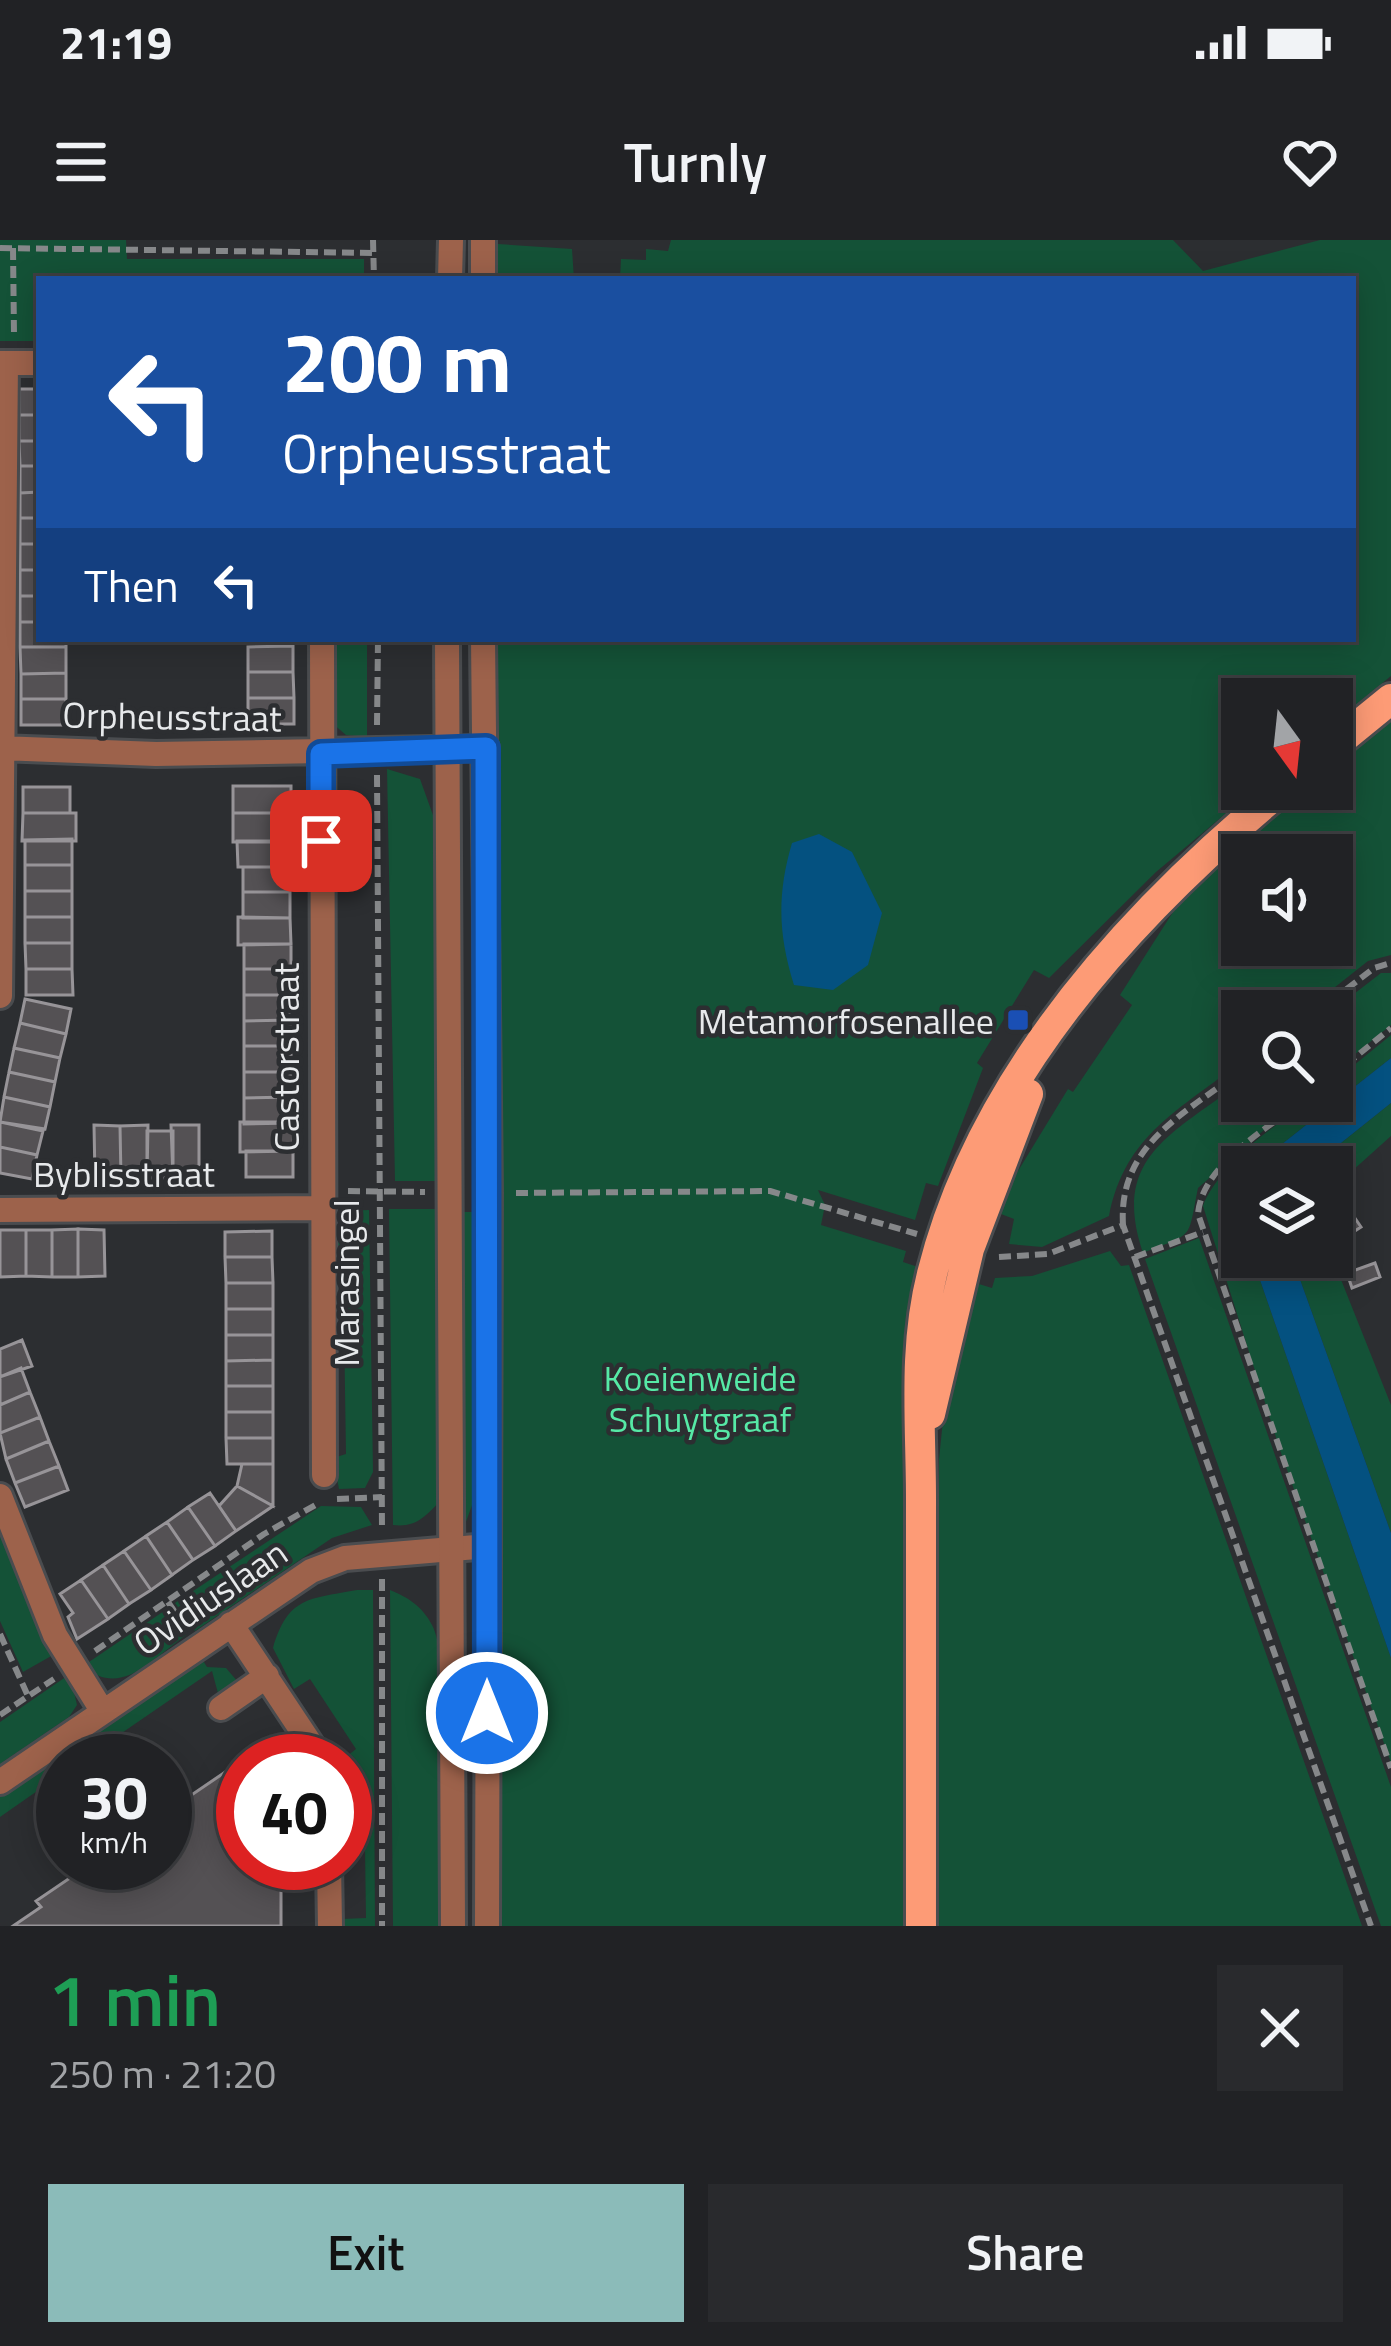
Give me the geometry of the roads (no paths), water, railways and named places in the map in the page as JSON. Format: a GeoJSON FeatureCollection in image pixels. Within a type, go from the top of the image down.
{"type":"FeatureCollection","features":[{"type":"Feature","properties":{"kind":"main road"},"geometry":{"type":"LineString","coordinates":[[1353,730],[1391,699]]}},
{"type":"Feature","properties":{"kind":"main road"},"geometry":{"type":"LineString","coordinates":[[920,1926],[921,1453],[955,1245],[1065,1012],[1167,887],[1257,810]]}},
{"type":"Feature","properties":{"kind":"street"},"geometry":{"type":"LineString","coordinates":[[450,276],[451,240]]}},
{"type":"Feature","properties":{"kind":"street"},"geometry":{"type":"LineString","coordinates":[[483,240],[483,276]]}},
{"type":"Feature","properties":{"kind":"street"},"geometry":{"type":"LineString","coordinates":[[0,996],[1,748],[15,363]]}},
{"type":"Feature","properties":{"kind":"street","name":"Castorstraat"},"geometry":{"type":"LineString","coordinates":[[322,642],[324,1475]]}},
{"type":"Feature","properties":{"kind":"street"},"geometry":{"type":"LineString","coordinates":[[447,642],[452,1926]]}},
{"type":"Feature","properties":{"kind":"street"},"geometry":{"type":"LineString","coordinates":[[483,642],[489,1193],[487,1926]]}},
{"type":"Feature","properties":{"kind":"street","name":"Orpheusstraat"},"geometry":{"type":"LineString","coordinates":[[1,748],[321,754],[486,748]]}},
{"type":"Feature","properties":{"kind":"street","name":"Byblisstraat"},"geometry":{"type":"LineString","coordinates":[[0,1210],[321,1200]]}},
{"type":"Feature","properties":{"kind":"street"},"geometry":{"type":"LineString","coordinates":[[0,1496],[55,1635],[103,1712]]}},
{"type":"Feature","properties":{"kind":"street","name":"Ovidiuslaan"},"geometry":{"type":"LineString","coordinates":[[0,1782],[311,1571],[382,1553],[488,1546]]}},
{"type":"Feature","properties":{"kind":"street"},"geometry":{"type":"LineString","coordinates":[[231,1624],[305,1734]]}},
{"type":"Feature","properties":{"kind":"street"},"geometry":{"type":"LineString","coordinates":[[221,1708],[267,1676]]}},
{"type":"Feature","properties":{"kind":"street"},"geometry":{"type":"LineString","coordinates":[[329,1890],[329,1926]]}},
{"type":"Feature","properties":{"kind":"water"},"geometry":{"type":"Polygon","coordinates":[[[819,834],[852,852],[882,913],[868,965],[833,990],[794,985],[782,931],[782,897],[792,843],[819,834]]]}},
{"type":"Feature","properties":{"kind":"water"},"geometry":{"type":"Polygon","coordinates":[[[1391,1058],[1391,1103],[1337,1146],[1280,1146],[1310,1122],[1353,1122],[1353,1088],[1391,1058]]]}},
{"type":"Feature","properties":{"kind":"water"},"geometry":{"type":"Polygon","coordinates":[[[1259,1278],[1300,1278],[1391,1533],[1391,1658],[1259,1278]]]}},
{"type":"Feature","properties":{"kind":"place","name":"Metamorfosenallee"},"geometry":{"type":"Point","coordinates":[1018,1020]}},
{"type":"Feature","properties":{"kind":"park label","name":"Koeienweide Schuytgraaf"},"geometry":{"type":"Point","coordinates":[700,1398]}}]}
